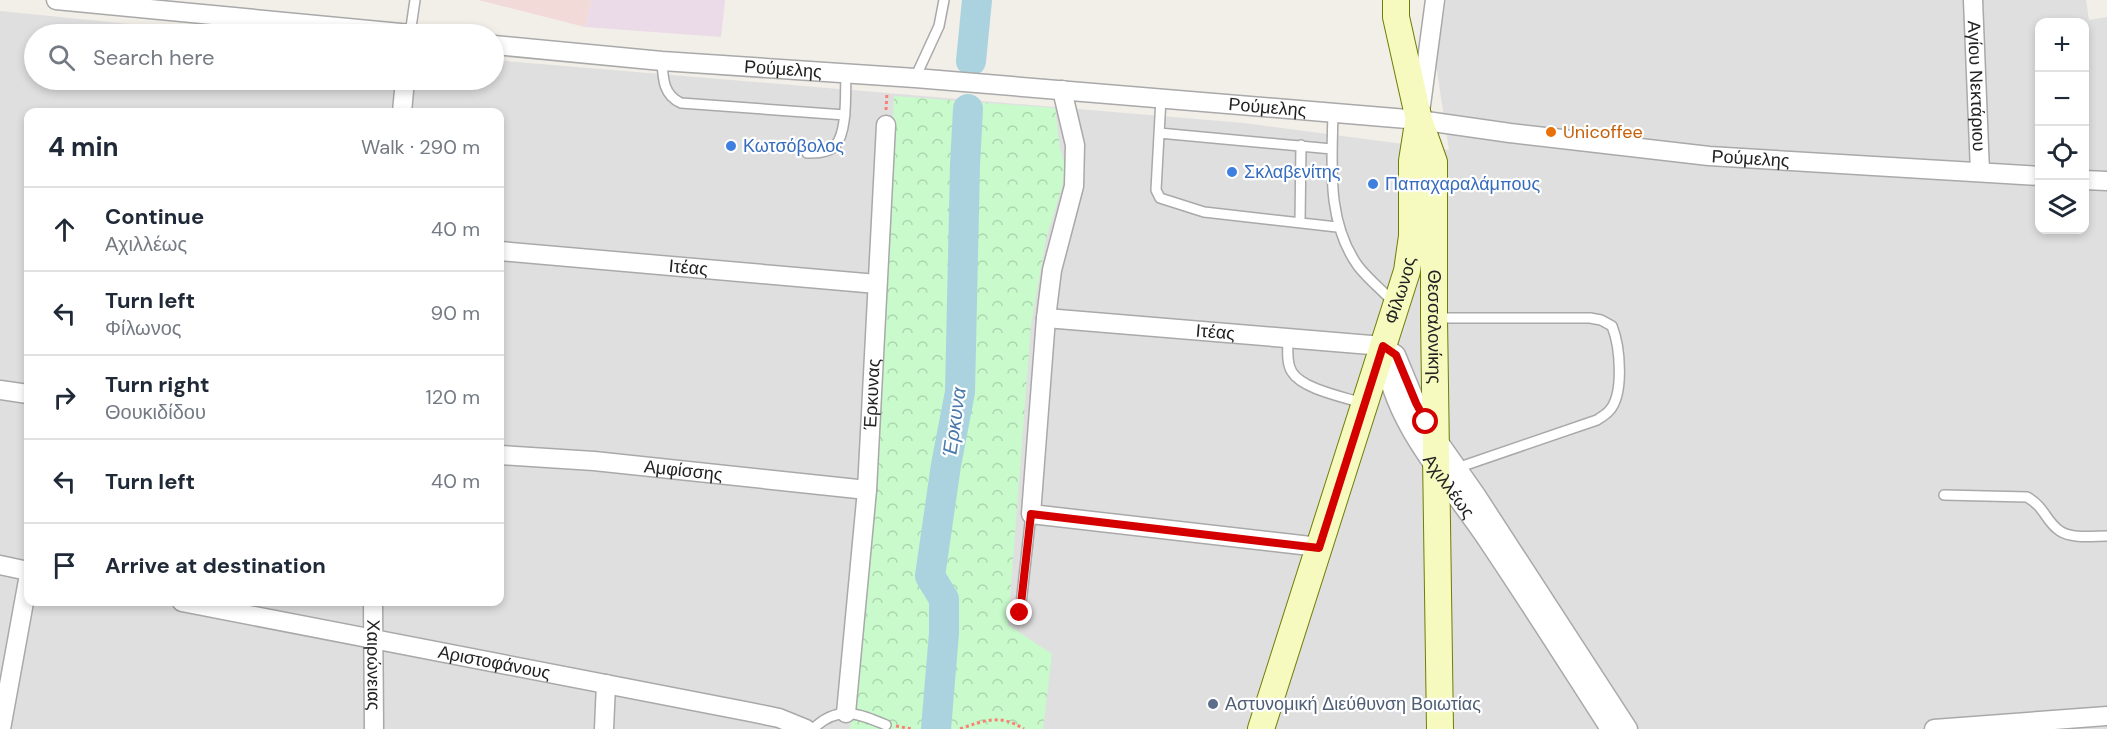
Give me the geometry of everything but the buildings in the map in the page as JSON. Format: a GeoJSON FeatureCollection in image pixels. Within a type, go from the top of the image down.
{"type":"FeatureCollection","features":[{"type":"Feature","properties":{"kind":"main road","name":"Θεσσαλονίκης"},"geometry":{"type":"LineString","coordinates":[[1396,0],[1396,16],[1419,120],[1434,162],[1436,438],[1447,470],[1440,729]]}},
{"type":"Feature","properties":{"kind":"main road","name":"Φίλωνος"},"geometry":{"type":"LineString","coordinates":[[1261,729],[1411,253],[1412,161],[1419,120]]}},
{"type":"Feature","properties":{"kind":"street"},"geometry":{"type":"LineString","coordinates":[[56,0],[306,24]]}},
{"type":"Feature","properties":{"kind":"street"},"geometry":{"type":"LineString","coordinates":[[1419,120],[1435,0]]}},
{"type":"Feature","properties":{"kind":"street","name":"Αγίου Νεκτάριου"},"geometry":{"type":"LineString","coordinates":[[1973,0],[1980,172]]}},
{"type":"Feature","properties":{"kind":"street","name":"Ρούμελης"},"geometry":{"type":"LineString","coordinates":[[504,46],[662,61],[915,78],[1333,112],[1419,120],[1708,156],[2035,176]]}},
{"type":"Feature","properties":{"kind":"street"},"geometry":{"type":"LineString","coordinates":[[402,108],[404,90]]}},
{"type":"Feature","properties":{"kind":"street"},"geometry":{"type":"LineString","coordinates":[[1062,90],[1075,145],[1074,186],[1052,270],[1046,318],[1031,514],[1319,548]]}},
{"type":"Feature","properties":{"kind":"street","name":"Έρκυνας"},"geometry":{"type":"LineString","coordinates":[[846,713],[867,489],[886,125]]}},
{"type":"Feature","properties":{"kind":"street"},"geometry":{"type":"LineString","coordinates":[[2089,180],[2107,181]]}},
{"type":"Feature","properties":{"kind":"street","name":"Ιτέας"},"geometry":{"type":"LineString","coordinates":[[504,251],[877,284]]}},
{"type":"Feature","properties":{"kind":"street","name":"Ιτέας"},"geometry":{"type":"LineString","coordinates":[[1046,318],[1383,346]]}},
{"type":"Feature","properties":{"kind":"street","name":"Αχιλλέως"},"geometry":{"type":"LineString","coordinates":[[1383,346],[1396,355],[1416,403],[1436,438]]}},
{"type":"Feature","properties":{"kind":"street","name":"Αχιλλέως"},"geometry":{"type":"LineString","coordinates":[[1383,346],[1385,365],[1403,414],[1447,470],[1628,729]]}},
{"type":"Feature","properties":{"kind":"street"},"geometry":{"type":"LineString","coordinates":[[0,390],[24,393]]}},
{"type":"Feature","properties":{"kind":"street","name":"Αμφίσσης"},"geometry":{"type":"LineString","coordinates":[[504,454],[594,461],[867,489]]}},
{"type":"Feature","properties":{"kind":"street","name":"Αχιλλέως"},"geometry":{"type":"LineString","coordinates":[[1447,470],[1489,542],[1610,729]]}},
{"type":"Feature","properties":{"kind":"street"},"geometry":{"type":"LineString","coordinates":[[0,565],[24,570]]}},
{"type":"Feature","properties":{"kind":"street"},"geometry":{"type":"LineString","coordinates":[[1,729],[24,602]]}},
{"type":"Feature","properties":{"kind":"street","name":"Αριστοφάνους"},"geometry":{"type":"LineString","coordinates":[[202,606],[779,718],[806,729]]}},
{"type":"Feature","properties":{"kind":"street","name":"Χαιρώνειας"},"geometry":{"type":"LineString","coordinates":[[373,606],[374,729]]}},
{"type":"Feature","properties":{"kind":"street"},"geometry":{"type":"LineString","coordinates":[[604,729],[606,684]]}},
{"type":"Feature","properties":{"kind":"street"},"geometry":{"type":"LineString","coordinates":[[1934,729],[1987,727],[2107,716]]}},
{"type":"Feature","properties":{"kind":"lane"},"geometry":{"type":"LineString","coordinates":[[411,24],[415,0]]}},
{"type":"Feature","properties":{"kind":"lane"},"geometry":{"type":"LineString","coordinates":[[915,78],[939,26],[944,0]]}},
{"type":"Feature","properties":{"kind":"lane"},"geometry":{"type":"LineString","coordinates":[[662,61],[665,89],[681,104],[845,115]]}},
{"type":"Feature","properties":{"kind":"lane"},"geometry":{"type":"LineString","coordinates":[[807,153],[825,152],[835,147],[845,115],[846,74]]}},
{"type":"Feature","properties":{"kind":"lane"},"geometry":{"type":"LineString","coordinates":[[1161,98],[1156,190],[1160,198],[1204,212],[1337,227]]}},
{"type":"Feature","properties":{"kind":"lane"},"geometry":{"type":"LineString","coordinates":[[1333,112],[1333,201],[1337,227],[1358,266],[1396,305]]}},
{"type":"Feature","properties":{"kind":"lane"},"geometry":{"type":"LineString","coordinates":[[1159,133],[1332,148]]}},
{"type":"Feature","properties":{"kind":"lane"},"geometry":{"type":"LineString","coordinates":[[1300,145],[1300,222]]}},
{"type":"Feature","properties":{"kind":"lane"},"geometry":{"type":"LineString","coordinates":[[1434,318],[1590,318],[1601,320],[1612,326],[1617,340],[1619,389],[1616,401],[1609,412],[1597,420],[1447,470]]}},
{"type":"Feature","properties":{"kind":"lane"},"geometry":{"type":"LineString","coordinates":[[1288,339],[1290,366],[1293,373],[1304,384],[1365,404]]}},
{"type":"Feature","properties":{"kind":"lane"},"geometry":{"type":"LineString","coordinates":[[1944,495],[2027,497],[2038,503],[2061,532],[2078,536],[2107,536]]}},
{"type":"Feature","properties":{"kind":"lane"},"geometry":{"type":"LineString","coordinates":[[1020,613],[1031,514]]}},
{"type":"Feature","properties":{"kind":"lane"},"geometry":{"type":"LineString","coordinates":[[813,729],[822,720],[846,713],[869,718],[886,725]]}},
{"type":"Feature","properties":{"kind":"path"},"geometry":{"type":"LineString","coordinates":[[886,125],[888,76]]}},
{"type":"Feature","properties":{"kind":"path"},"geometry":{"type":"LineString","coordinates":[[960,729],[989,719],[1008,721],[1024,729]]}},
{"type":"Feature","properties":{"kind":"shaded area"},"geometry":{"type":"Polygon","coordinates":[[[478,0],[592,0],[585,27],[478,0]]]}},
{"type":"Feature","properties":{"kind":"shaded area"},"geometry":{"type":"Polygon","coordinates":[[[592,0],[725,0],[721,37],[585,27],[592,0]]]}},
{"type":"Feature","properties":{"kind":"shaded area"},"geometry":{"type":"Polygon","coordinates":[[[1446,0],[2086,0],[2089,18],[2035,18],[2035,234],[2089,234],[2089,20],[2107,17],[2107,729],[0,729],[0,11],[130,24],[24,24],[24,90],[504,90],[504,61],[1244,123],[1449,150],[1436,65],[1446,0]]]}},
{"type":"Feature","properties":{"kind":"green space"},"geometry":{"type":"Polygon","coordinates":[[[894,96],[1055,108],[1060,149],[1065,165],[1062,187],[1046,239],[1031,325],[1008,625],[1052,654],[1043,729],[850,729],[860,654],[885,297],[894,96]]]}},
{"type":"Feature","properties":{"kind":"waterway","name":"Έρκυνα"},"geometry":{"type":"LineString","coordinates":[[971,61],[977,0]]}},
{"type":"Feature","properties":{"kind":"waterway","name":"Έρκυνα"},"geometry":{"type":"LineString","coordinates":[[936,729],[944,633],[944,599],[930,576],[946,465],[960,392],[968,109]]}},
{"type":"Feature","properties":{"kind":"place","name":"Unicoffee"},"geometry":{"type":"Point","coordinates":[1551,132]}},
{"type":"Feature","properties":{"kind":"place","name":"Κωτσόβολος"},"geometry":{"type":"Point","coordinates":[731,146]}},
{"type":"Feature","properties":{"kind":"place","name":"Σκλαβενίτης"},"geometry":{"type":"Point","coordinates":[1232,172]}},
{"type":"Feature","properties":{"kind":"place","name":"Παπαχαραλάμπους"},"geometry":{"type":"Point","coordinates":[1373,184]}},
{"type":"Feature","properties":{"kind":"place","name":"Αστυνομική Διεύθυνση Βοιωτίας"},"geometry":{"type":"Point","coordinates":[1213,704]}},
{"type":"Feature","properties":{"kind":"route"},"geometry":{"type":"LineString","coordinates":[[1020,613],[1031,514],[1319,548],[1383,346],[1396,355],[1426,422]]}}]}
